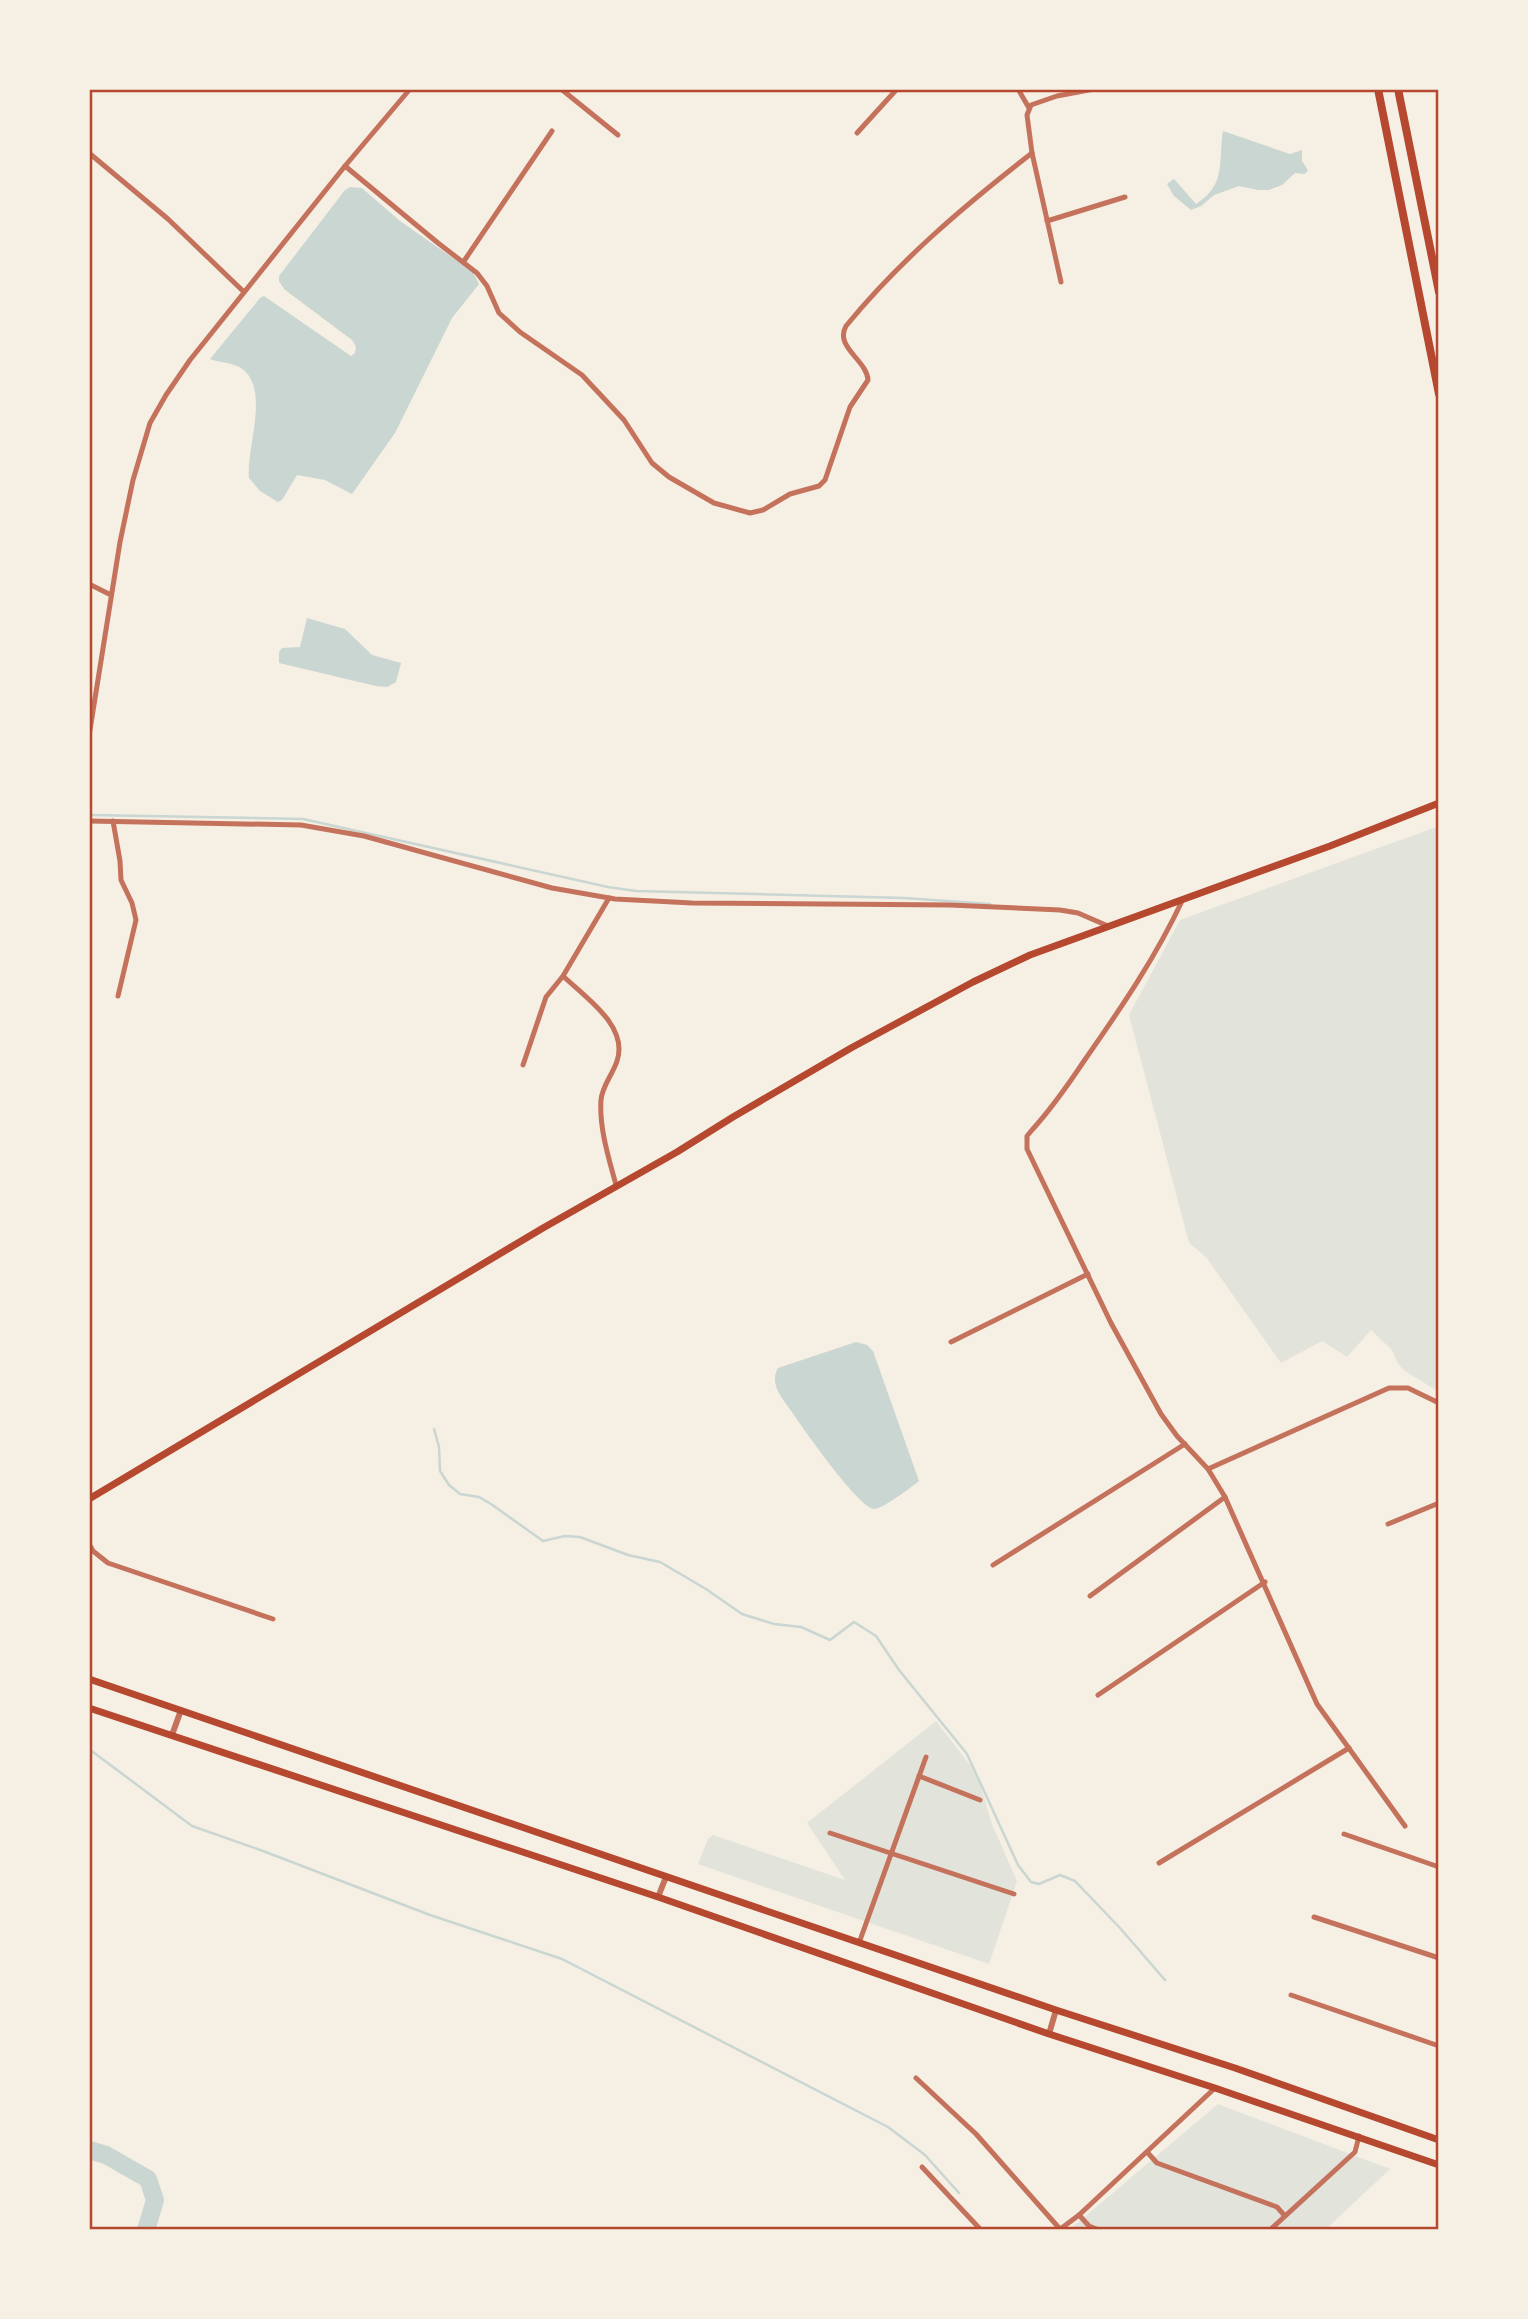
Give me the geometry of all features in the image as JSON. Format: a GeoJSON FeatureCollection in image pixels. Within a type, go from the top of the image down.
{"type":"FeatureCollection","features":[{"type":"Feature","properties":{"kind":"main road"},"geometry":{"type":"LineString","coordinates":[[1378,89],[1439,394]]}},
{"type":"Feature","properties":{"kind":"main road"},"geometry":{"type":"LineString","coordinates":[[1398,89],[1439,292]]}},
{"type":"Feature","properties":{"kind":"main road"},"geometry":{"type":"LineString","coordinates":[[89,1499],[616,1185],[677,1152],[851,1048],[973,982],[1030,955],[1331,846],[1439,803]]}},
{"type":"Feature","properties":{"kind":"main road"},"geometry":{"type":"LineString","coordinates":[[89,1679],[1438,2139]]}},
{"type":"Feature","properties":{"kind":"main road"},"geometry":{"type":"LineString","coordinates":[[89,1708],[658,1897],[1049,2034],[1439,2165]]}},
{"type":"Feature","properties":{"kind":"street"},"geometry":{"type":"LineString","coordinates":[[89,736],[132,480],[150,423],[176,379],[345,166],[410,89]]}},
{"type":"Feature","properties":{"kind":"street"},"geometry":{"type":"LineString","coordinates":[[561,89],[618,135]]}},
{"type":"Feature","properties":{"kind":"street"},"geometry":{"type":"LineString","coordinates":[[857,133],[897,89]]}},
{"type":"Feature","properties":{"kind":"street"},"geometry":{"type":"LineString","coordinates":[[1018,89],[1028,108],[1027,121],[1032,153],[1061,282]]}},
{"type":"Feature","properties":{"kind":"street"},"geometry":{"type":"LineString","coordinates":[[1028,108],[1042,100],[1094,89]]}},
{"type":"Feature","properties":{"kind":"street"},"geometry":{"type":"LineString","coordinates":[[464,261],[552,131]]}},
{"type":"Feature","properties":{"kind":"street"},"geometry":{"type":"LineString","coordinates":[[89,153],[169,219],[244,292]]}},
{"type":"Feature","properties":{"kind":"street"},"geometry":{"type":"LineString","coordinates":[[345,166],[438,243],[464,261],[482,279],[499,313],[520,332],[582,375],[624,420],[644,453],[659,470],[715,503],[741,512],[757,512],[769,508],[786,496],[820,486],[825,480],[850,407],[869,380],[867,371],[843,340],[842,333],[846,326],[878,287],[918,249],[985,189],[1032,153]]}},
{"type":"Feature","properties":{"kind":"street"},"geometry":{"type":"LineString","coordinates":[[1047,221],[1125,197]]}},
{"type":"Feature","properties":{"kind":"street"},"geometry":{"type":"LineString","coordinates":[[89,584],[111,595]]}},
{"type":"Feature","properties":{"kind":"street"},"geometry":{"type":"LineString","coordinates":[[89,821],[301,825],[364,836],[520,880],[609,898],[1060,910],[1079,913],[1108,926]]}},
{"type":"Feature","properties":{"kind":"street"},"geometry":{"type":"LineString","coordinates":[[113,821],[121,880],[132,903],[136,920],[118,996]]}},
{"type":"Feature","properties":{"kind":"street"},"geometry":{"type":"LineString","coordinates":[[523,1065],[546,996],[563,976],[609,898]]}},
{"type":"Feature","properties":{"kind":"street"},"geometry":{"type":"LineString","coordinates":[[1184,899],[1153,960],[1115,1019],[1062,1094],[1027,1136],[1027,1149],[1111,1323],[1161,1414],[1208,1469],[1225,1497],[1317,1704],[1405,1826]]}},
{"type":"Feature","properties":{"kind":"street"},"geometry":{"type":"LineString","coordinates":[[563,976],[605,1016],[621,1042],[616,1066],[601,1101],[607,1149],[616,1185]]}},
{"type":"Feature","properties":{"kind":"street"},"geometry":{"type":"LineString","coordinates":[[951,1342],[1088,1274]]}},
{"type":"Feature","properties":{"kind":"street"},"geometry":{"type":"LineString","coordinates":[[1208,1469],[1390,1388],[1408,1388],[1439,1403]]}},
{"type":"Feature","properties":{"kind":"street"},"geometry":{"type":"LineString","coordinates":[[993,1565],[1185,1444]]}},
{"type":"Feature","properties":{"kind":"street"},"geometry":{"type":"LineString","coordinates":[[1090,1596],[1225,1497]]}},
{"type":"Feature","properties":{"kind":"street"},"geometry":{"type":"LineString","coordinates":[[1388,1524],[1439,1503]]}},
{"type":"Feature","properties":{"kind":"street"},"geometry":{"type":"LineString","coordinates":[[89,1544],[93,1551],[108,1563],[273,1619]]}},
{"type":"Feature","properties":{"kind":"street"},"geometry":{"type":"LineString","coordinates":[[1098,1695],[1265,1582]]}},
{"type":"Feature","properties":{"kind":"street"},"geometry":{"type":"LineString","coordinates":[[172,1735],[181,1710]]}},
{"type":"Feature","properties":{"kind":"street"},"geometry":{"type":"LineString","coordinates":[[1159,1863],[1349,1748]]}},
{"type":"Feature","properties":{"kind":"street"},"geometry":{"type":"LineString","coordinates":[[859,1943],[926,1757]]}},
{"type":"Feature","properties":{"kind":"street"},"geometry":{"type":"LineString","coordinates":[[919,1776],[980,1800]]}},
{"type":"Feature","properties":{"kind":"street"},"geometry":{"type":"LineString","coordinates":[[831,1833],[1014,1894]]}},
{"type":"Feature","properties":{"kind":"street"},"geometry":{"type":"LineString","coordinates":[[1344,1834],[1439,1867]]}},
{"type":"Feature","properties":{"kind":"street"},"geometry":{"type":"LineString","coordinates":[[658,1897],[666,1877]]}},
{"type":"Feature","properties":{"kind":"street"},"geometry":{"type":"LineString","coordinates":[[1314,1917],[1439,1958]]}},
{"type":"Feature","properties":{"kind":"street"},"geometry":{"type":"LineString","coordinates":[[1291,1995],[1439,2046]]}},
{"type":"Feature","properties":{"kind":"street"},"geometry":{"type":"LineString","coordinates":[[1049,2034],[1056,2010]]}},
{"type":"Feature","properties":{"kind":"street"},"geometry":{"type":"LineString","coordinates":[[916,2078],[976,2134],[1060,2229],[1079,2215],[1215,2088]]}},
{"type":"Feature","properties":{"kind":"street"},"geometry":{"type":"LineString","coordinates":[[1270,2230],[1355,2152],[1359,2137]]}},
{"type":"Feature","properties":{"kind":"street"},"geometry":{"type":"LineString","coordinates":[[1147,2152],[1157,2163],[1277,2207],[1285,2216]]}},
{"type":"Feature","properties":{"kind":"street"},"geometry":{"type":"LineString","coordinates":[[922,2167],[981,2230]]}},
{"type":"Feature","properties":{"kind":"street"},"geometry":{"type":"LineString","coordinates":[[1079,2215],[1089,2226],[1099,2230]]}},
{"type":"Feature","properties":{"kind":"shaded area"},"geometry":{"type":"Polygon","coordinates":[[[1223,131],[1290,154],[1302,150],[1302,161],[1308,170],[1305,174],[1295,173],[1282,185],[1269,190],[1239,186],[1214,195],[1201,206],[1191,210],[1174,196],[1167,184],[1174,179],[1196,204],[1206,196],[1217,180],[1223,131]]]}},
{"type":"Feature","properties":{"kind":"shaded area"},"geometry":{"type":"Polygon","coordinates":[[[350,187],[362,188],[400,221],[473,272],[479,284],[452,318],[395,433],[352,494],[325,480],[297,475],[282,500],[278,502],[260,491],[249,478],[256,404],[250,377],[237,366],[210,359],[264,296],[351,356],[355,353],[356,347],[352,340],[284,289],[279,281],[279,276],[350,187]]]}},
{"type":"Feature","properties":{"kind":"shaded area"},"geometry":{"type":"Polygon","coordinates":[[[307,618],[345,629],[372,655],[401,663],[396,682],[387,687],[376,686],[279,663],[279,652],[282,648],[300,647],[307,618]]]}},
{"type":"Feature","properties":{"kind":"shaded area"},"geometry":{"type":"Polygon","coordinates":[[[1439,826],[1439,1392],[1405,1371],[1398,1364],[1392,1350],[1371,1330],[1347,1357],[1322,1341],[1281,1363],[1206,1257],[1189,1243],[1129,1015],[1180,920],[1439,826]]]}},
{"type":"Feature","properties":{"kind":"shaded area"},"geometry":{"type":"Polygon","coordinates":[[[856,1342],[867,1345],[873,1351],[919,1481],[890,1502],[874,1509],[857,1496],[832,1467],[782,1398],[775,1381],[778,1368],[856,1342]]]}},
{"type":"Feature","properties":{"kind":"shaded area"},"geometry":{"type":"Polygon","coordinates":[[[936,1721],[977,1774],[992,1824],[1017,1881],[989,1964],[698,1864],[708,1839],[713,1835],[845,1880],[807,1823],[936,1721]]]}},
{"type":"Feature","properties":{"kind":"shaded area"},"geometry":{"type":"Polygon","coordinates":[[[1218,2104],[1390,2169],[1325,2230],[1069,2230],[1218,2104]]]}},
{"type":"Feature","properties":{"kind":"waterway"},"geometry":{"type":"LineString","coordinates":[[91,815],[303,819],[636,891],[904,898],[990,904]]}},
{"type":"Feature","properties":{"kind":"waterway"},"geometry":{"type":"LineString","coordinates":[[434,1429],[439,1447],[440,1471],[449,1485],[460,1494],[479,1497],[491,1504],[543,1541],[565,1536],[580,1537],[628,1555],[660,1562],[742,1614],[774,1624],[801,1627],[830,1640],[854,1622],[876,1636],[899,1670],[967,1754],[1018,1865],[1031,1882],[1039,1884],[1060,1875],[1075,1881],[1165,1980]]}},
{"type":"Feature","properties":{"kind":"waterway"},"geometry":{"type":"LineString","coordinates":[[89,1749],[192,1826],[430,1915],[562,1959],[888,2127],[925,2155],[959,2193]]}},
{"type":"Feature","properties":{"kind":"waterway"},"geometry":{"type":"LineString","coordinates":[[89,2150],[106,2155],[148,2179],[155,2200],[146,2230]]}}]}
